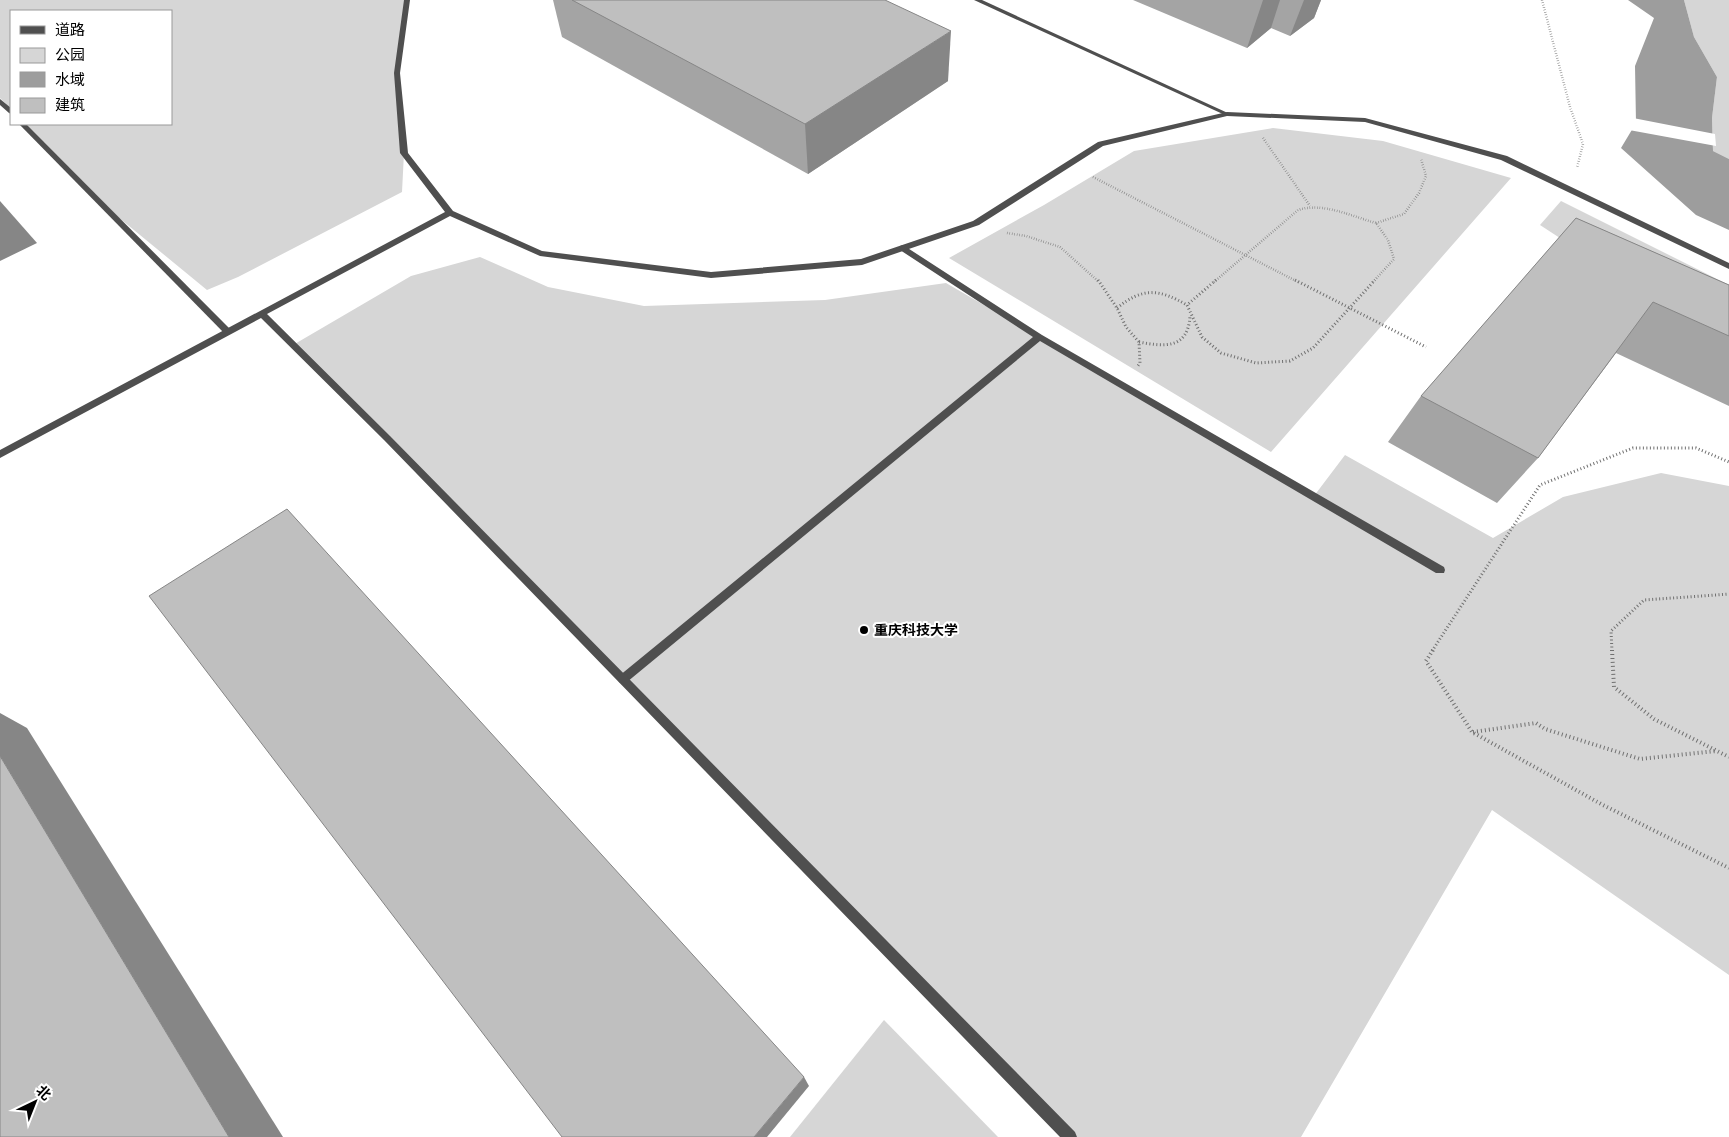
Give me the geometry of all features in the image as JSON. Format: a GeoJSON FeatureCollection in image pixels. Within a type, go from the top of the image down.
{"type":"FeatureCollection","features":[{"type":"Feature","properties":{"kind":"street"},"geometry":{"type":"LineString","coordinates":[[407,0],[397,73],[404,153],[450,213],[540,253],[711,275],[862,262],[976,223],[1101,144],[1227,114],[1365,120],[1504,158],[1571,192],[1675,238],[1729,266]]}},
{"type":"Feature","properties":{"kind":"street"},"geometry":{"type":"LineString","coordinates":[[977,0],[1227,114]]}},
{"type":"Feature","properties":{"kind":"street"},"geometry":{"type":"LineString","coordinates":[[0,101],[10,111]]}},
{"type":"Feature","properties":{"kind":"street"},"geometry":{"type":"LineString","coordinates":[[23,125],[228,332]]}},
{"type":"Feature","properties":{"kind":"street"},"geometry":{"type":"LineString","coordinates":[[0,454],[450,213]]}},
{"type":"Feature","properties":{"kind":"street"},"geometry":{"type":"LineString","coordinates":[[903,248],[1039,337],[1440,570]]}},
{"type":"Feature","properties":{"kind":"street"},"geometry":{"type":"LineString","coordinates":[[262,314],[387,438],[1070,1137]]}},
{"type":"Feature","properties":{"kind":"street"},"geometry":{"type":"LineString","coordinates":[[623,679],[1039,337]]}},
{"type":"Feature","properties":{"kind":"path"},"geometry":{"type":"LineString","coordinates":[[1542,0],[1570,106],[1583,144],[1571,192]]}},
{"type":"Feature","properties":{"kind":"path"},"geometry":{"type":"LineString","coordinates":[[1247,115],[1310,206]]}},
{"type":"Feature","properties":{"kind":"path"},"geometry":{"type":"LineString","coordinates":[[1187,305],[1298,210],[1310,206],[1330,209],[1376,223],[1404,214],[1419,194],[1426,176],[1415,134]]}},
{"type":"Feature","properties":{"kind":"path"},"geometry":{"type":"LineString","coordinates":[[1068,164],[1426,347]]}},
{"type":"Feature","properties":{"kind":"path"},"geometry":{"type":"LineString","coordinates":[[976,223],[997,231],[1026,236],[1060,247],[1099,281],[1117,308],[1126,327],[1139,342],[1140,363],[1126,388]]}},
{"type":"Feature","properties":{"kind":"path"},"geometry":{"type":"LineString","coordinates":[[1190,315],[1202,336],[1220,353],[1256,363],[1290,360],[1313,348],[1394,259],[1388,240],[1376,223]]}},
{"type":"Feature","properties":{"kind":"path"},"geometry":{"type":"LineString","coordinates":[[1117,308],[1135,294],[1148,291],[1171,295],[1187,305],[1191,328],[1182,340],[1161,346],[1139,342]]}},
{"type":"Feature","properties":{"kind":"path"},"geometry":{"type":"LineString","coordinates":[[1729,462],[1696,448],[1633,448],[1540,485],[1426,661],[1472,732],[1601,804],[1729,868]]}},
{"type":"Feature","properties":{"kind":"path"},"geometry":{"type":"LineString","coordinates":[[1729,594],[1644,600],[1611,631],[1614,687],[1654,719],[1729,757]]}},
{"type":"Feature","properties":{"kind":"path"},"geometry":{"type":"LineString","coordinates":[[1472,732],[1536,723],[1545,729],[1640,760],[1718,751]]}},
{"type":"Feature","properties":{"kind":"green space"},"geometry":{"type":"Polygon","coordinates":[[[0,0],[407,0],[397,73],[404,153],[402,192],[238,277],[207,290],[101,203],[26,125],[172,125],[172,10],[10,10],[10,108],[0,98],[0,0]]]}},
{"type":"Feature","properties":{"kind":"green space"},"geometry":{"type":"Polygon","coordinates":[[[1684,0],[1729,0],[1729,159],[1713,151],[1712,118],[1717,77],[1694,37],[1684,0]]]}},
{"type":"Feature","properties":{"kind":"green space"},"geometry":{"type":"Polygon","coordinates":[[[1273,128],[1383,141],[1511,178],[1271,452],[949,258],[1044,205],[1134,151],[1273,128]]]}},
{"type":"Feature","properties":{"kind":"green space"},"geometry":{"type":"Polygon","coordinates":[[[1561,201],[1729,285],[1729,319],[1566,242],[1540,225],[1561,201]]]}},
{"type":"Feature","properties":{"kind":"green space"},"geometry":{"type":"Polygon","coordinates":[[[480,257],[548,287],[644,306],[825,300],[946,283],[1314,496],[1345,455],[1493,538],[1563,497],[1661,473],[1729,486],[1729,975],[1492,810],[1301,1137],[1070,1137],[293,345],[411,276],[480,257]]]}},
{"type":"Feature","properties":{"kind":"green space"},"geometry":{"type":"Polygon","coordinates":[[[884,1020],[998,1137],[790,1137],[884,1020]]]}},
{"type":"Feature","properties":{"kind":"water"},"geometry":{"type":"Polygon","coordinates":[[[1628,0],[1684,0],[1694,37],[1717,77],[1712,118],[1713,151],[1729,159],[1729,230],[1696,215],[1621,148],[1636,123],[1635,66],[1654,18],[1628,0]]]}},
{"type":"Feature","properties":{"kind":"pier"},"geometry":{"type":"Polygon","coordinates":[[[1633,118],[1715,134],[1716,146],[1629,130],[1633,118]]]}},
{"type":"Feature","properties":{"kind":"building"},"geometry":{"type":"Polygon","coordinates":[[[572,0],[885,0],[951,31],[805,124],[572,0]]]}},
{"type":"Feature","properties":{"kind":"building"},"geometry":{"type":"Polygon","coordinates":[[[1576,218],[1729,285],[1729,336],[1653,302],[1538,458],[1421,396],[1576,218]]]}},
{"type":"Feature","properties":{"kind":"building"},"geometry":{"type":"Polygon","coordinates":[[[287,509],[804,1077],[754,1137],[562,1137],[149,596],[287,509]]]}},
{"type":"Feature","properties":{"kind":"building"},"geometry":{"type":"Polygon","coordinates":[[[0,756],[229,1137],[0,1137],[0,756]]]}},
{"type":"Feature","properties":{"kind":"place","name":"重庆科技大学"},"geometry":{"type":"Point","coordinates":[864,630]}}]}
